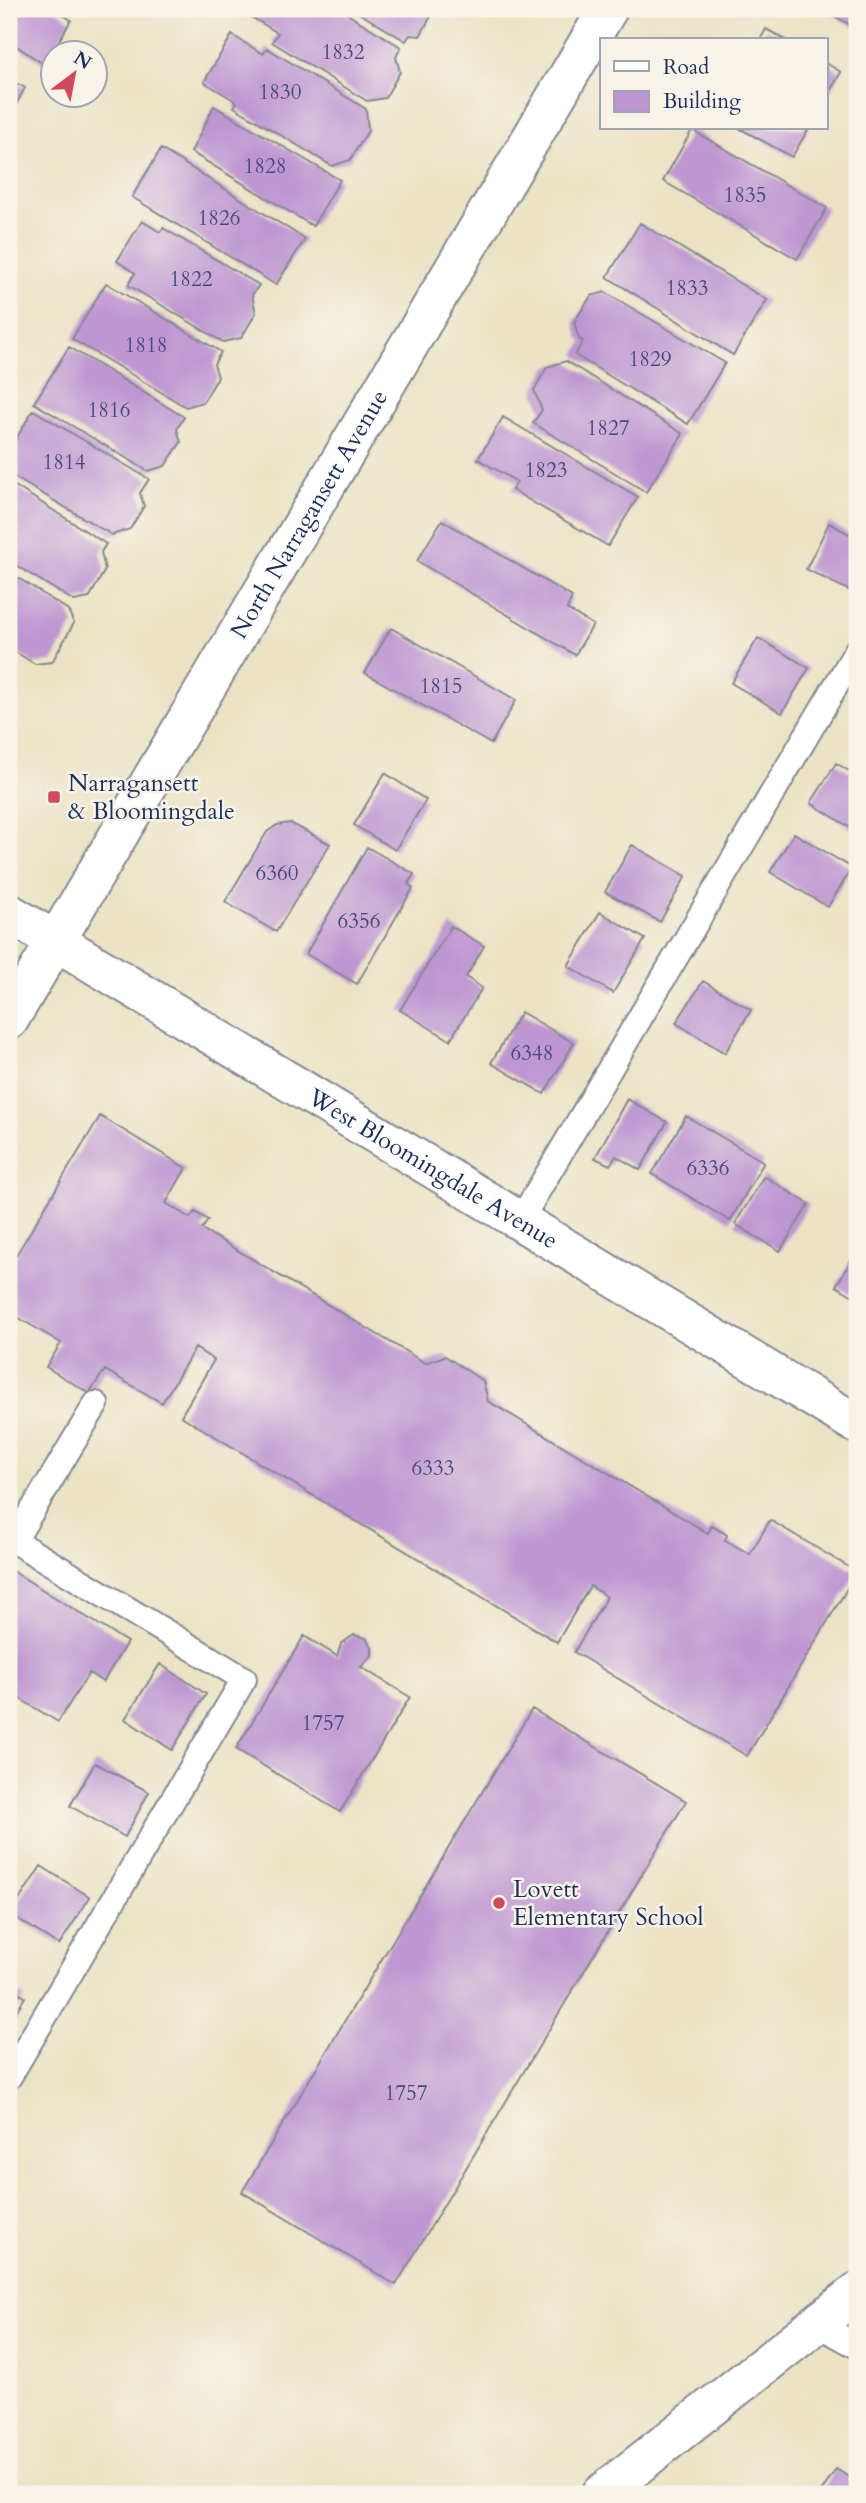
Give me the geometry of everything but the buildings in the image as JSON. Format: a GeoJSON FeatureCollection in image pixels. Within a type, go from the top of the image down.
{"type":"FeatureCollection","features":[{"type":"Feature","properties":{"kind":"street","name":"North Narragansett Avenue"},"geometry":{"type":"LineString","coordinates":[[9,1020],[608,9]]}},
{"type":"Feature","properties":{"kind":"street","name":"West Bloomingdale Avenue"},"geometry":{"type":"LineString","coordinates":[[9,913],[857,1424]]}},
{"type":"Feature","properties":{"kind":"street"},"geometry":{"type":"LineString","coordinates":[[601,2494],[857,2292]]}},
{"type":"Feature","properties":{"kind":"lane"},"geometry":{"type":"LineString","coordinates":[[520,1221],[857,650]]}},
{"type":"Feature","properties":{"kind":"lane"},"geometry":{"type":"LineString","coordinates":[[9,2077],[244,1679],[11,1540],[96,1404]]}},
{"type":"Feature","properties":{"kind":"lane"},"geometry":{"type":"LineString","coordinates":[[817,2324],[857,2346]]}},
{"type":"Feature","properties":{"kind":"place","name":"Narragansett & Bloomingdale"},"geometry":{"type":"Point","coordinates":[54,797]}},
{"type":"Feature","properties":{"kind":"place","name":"Lovett Elementary School"},"geometry":{"type":"Point","coordinates":[499,1903]}}]}
